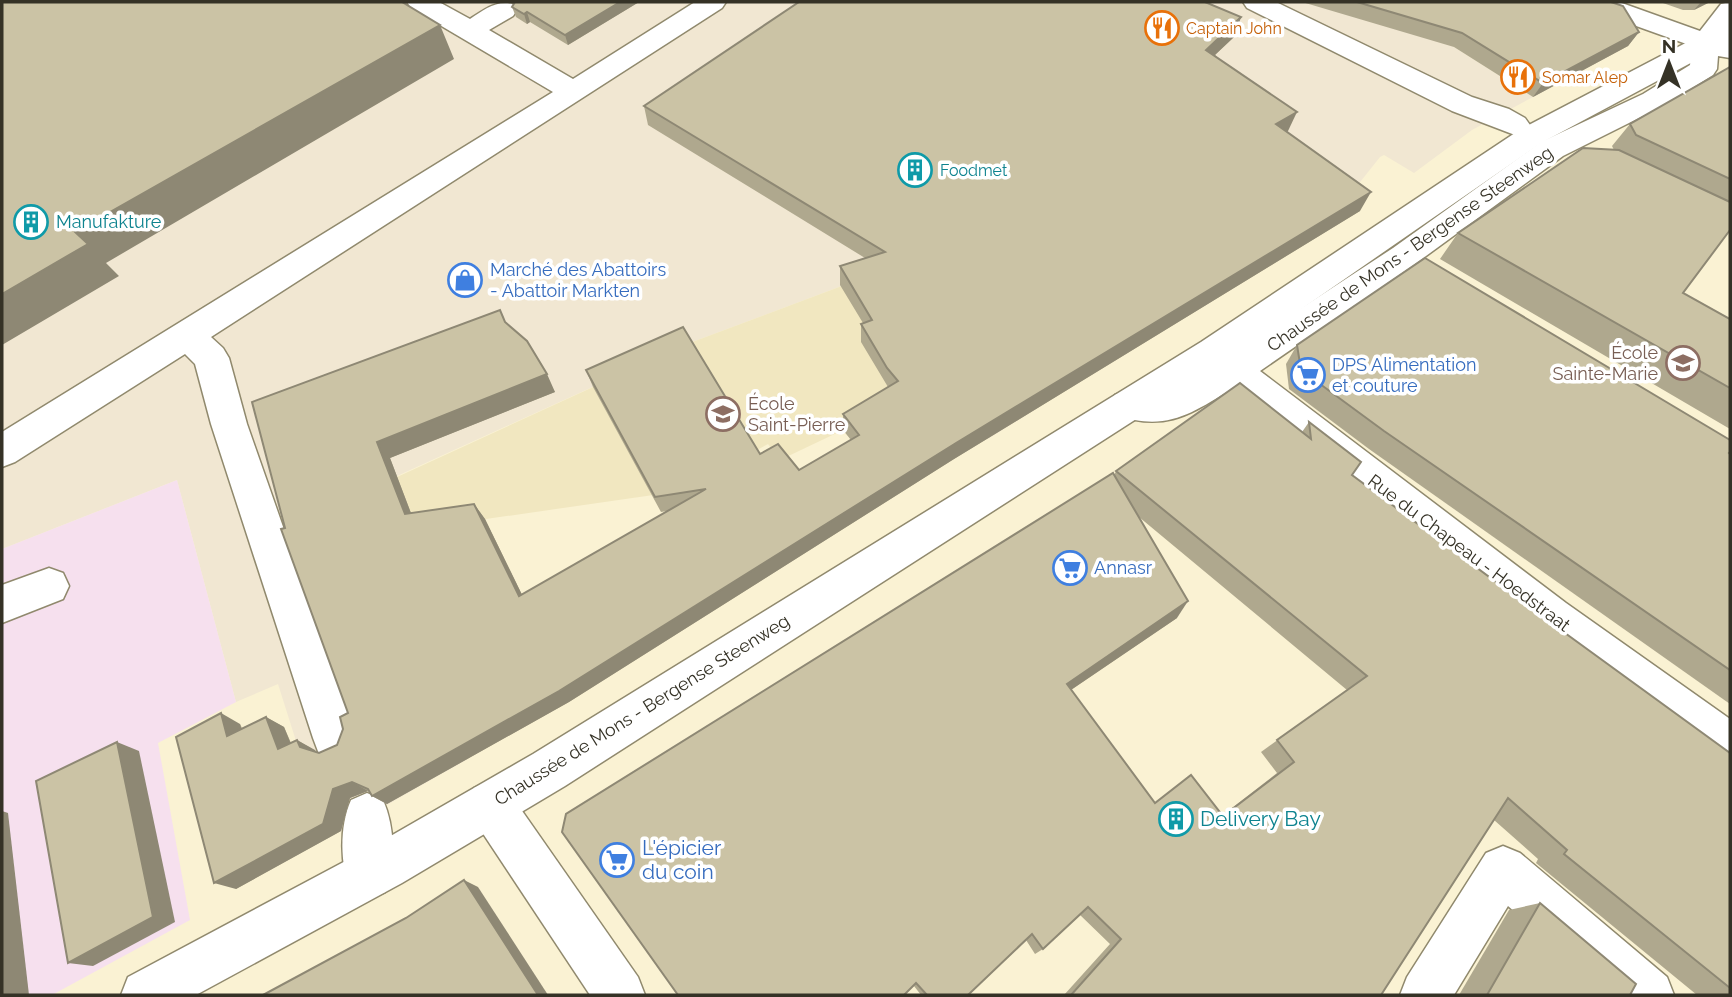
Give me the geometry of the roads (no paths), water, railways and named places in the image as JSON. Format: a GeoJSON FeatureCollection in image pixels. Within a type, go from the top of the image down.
{"type":"FeatureCollection","features":[{"type":"Feature","properties":{"kind":"main road"},"geometry":{"type":"LineString","coordinates":[[420,2],[572,91]]}},
{"type":"Feature","properties":{"kind":"main road"},"geometry":{"type":"LineString","coordinates":[[2,451],[713,2]]}},
{"type":"Feature","properties":{"kind":"main road"},"geometry":{"type":"LineString","coordinates":[[1256,2],[1450,98],[1499,116],[1595,162]]}},
{"type":"Feature","properties":{"kind":"main road"},"geometry":{"type":"LineString","coordinates":[[1595,2],[1722,41]]}},
{"type":"Feature","properties":{"kind":"main road"},"geometry":{"type":"LineString","coordinates":[[470,30],[504,10]]}},
{"type":"Feature","properties":{"kind":"main road","name":"Chaussée de Mons - Bergense Steenweg"},"geometry":{"type":"LineString","coordinates":[[146,995],[368,875],[549,770],[1128,405],[1172,407],[1224,361],[1403,256],[1436,199],[1539,134],[1722,41],[1730,10]]}},
{"type":"Feature","properties":{"kind":"main road"},"geometry":{"type":"LineString","coordinates":[[187,335],[211,358],[229,424],[335,738]]}},
{"type":"Feature","properties":{"kind":"main road","name":"Rue du Chapeau - Hoedstraat"},"geometry":{"type":"LineString","coordinates":[[1224,361],[1551,617],[1730,746]]}},
{"type":"Feature","properties":{"kind":"main road"},"geometry":{"type":"LineString","coordinates":[[2,604],[49,586]]}},
{"type":"Feature","properties":{"kind":"main road"},"geometry":{"type":"LineString","coordinates":[[490,804],[620,995]]}},
{"type":"Feature","properties":{"kind":"main road"},"geometry":{"type":"LineString","coordinates":[[367,816],[368,875]]}},
{"type":"Feature","properties":{"kind":"main road"},"geometry":{"type":"LineString","coordinates":[[1425,995],[1503,870],[1649,995]]}},
{"type":"Feature","properties":{"kind":"place","name":"Captain John"},"geometry":{"type":"Point","coordinates":[1162,28]}},
{"type":"Feature","properties":{"kind":"place","name":"Somar Alep"},"geometry":{"type":"Point","coordinates":[1518,77]}},
{"type":"Feature","properties":{"kind":"place","name":"Foodmet"},"geometry":{"type":"Point","coordinates":[915,170]}},
{"type":"Feature","properties":{"kind":"place","name":"Manufakture"},"geometry":{"type":"Point","coordinates":[31,222]}},
{"type":"Feature","properties":{"kind":"place","name":"Marché des Abattoirs - Abattoir Markten"},"geometry":{"type":"Point","coordinates":[465,280]}},
{"type":"Feature","properties":{"kind":"place","name":"École Sainte-Marie"},"geometry":{"type":"Point","coordinates":[1683,363]}},
{"type":"Feature","properties":{"kind":"place","name":"DPS Alimentation et couture"},"geometry":{"type":"Point","coordinates":[1308,375]}},
{"type":"Feature","properties":{"kind":"place","name":"École Saint-Pierre"},"geometry":{"type":"Point","coordinates":[723,414]}},
{"type":"Feature","properties":{"kind":"place","name":"Annasr"},"geometry":{"type":"Point","coordinates":[1070,568]}},
{"type":"Feature","properties":{"kind":"place","name":"Delivery Bay"},"geometry":{"type":"Point","coordinates":[1176,819]}},
{"type":"Feature","properties":{"kind":"place","name":"L'épicier du coin"},"geometry":{"type":"Point","coordinates":[617,860]}}]}
